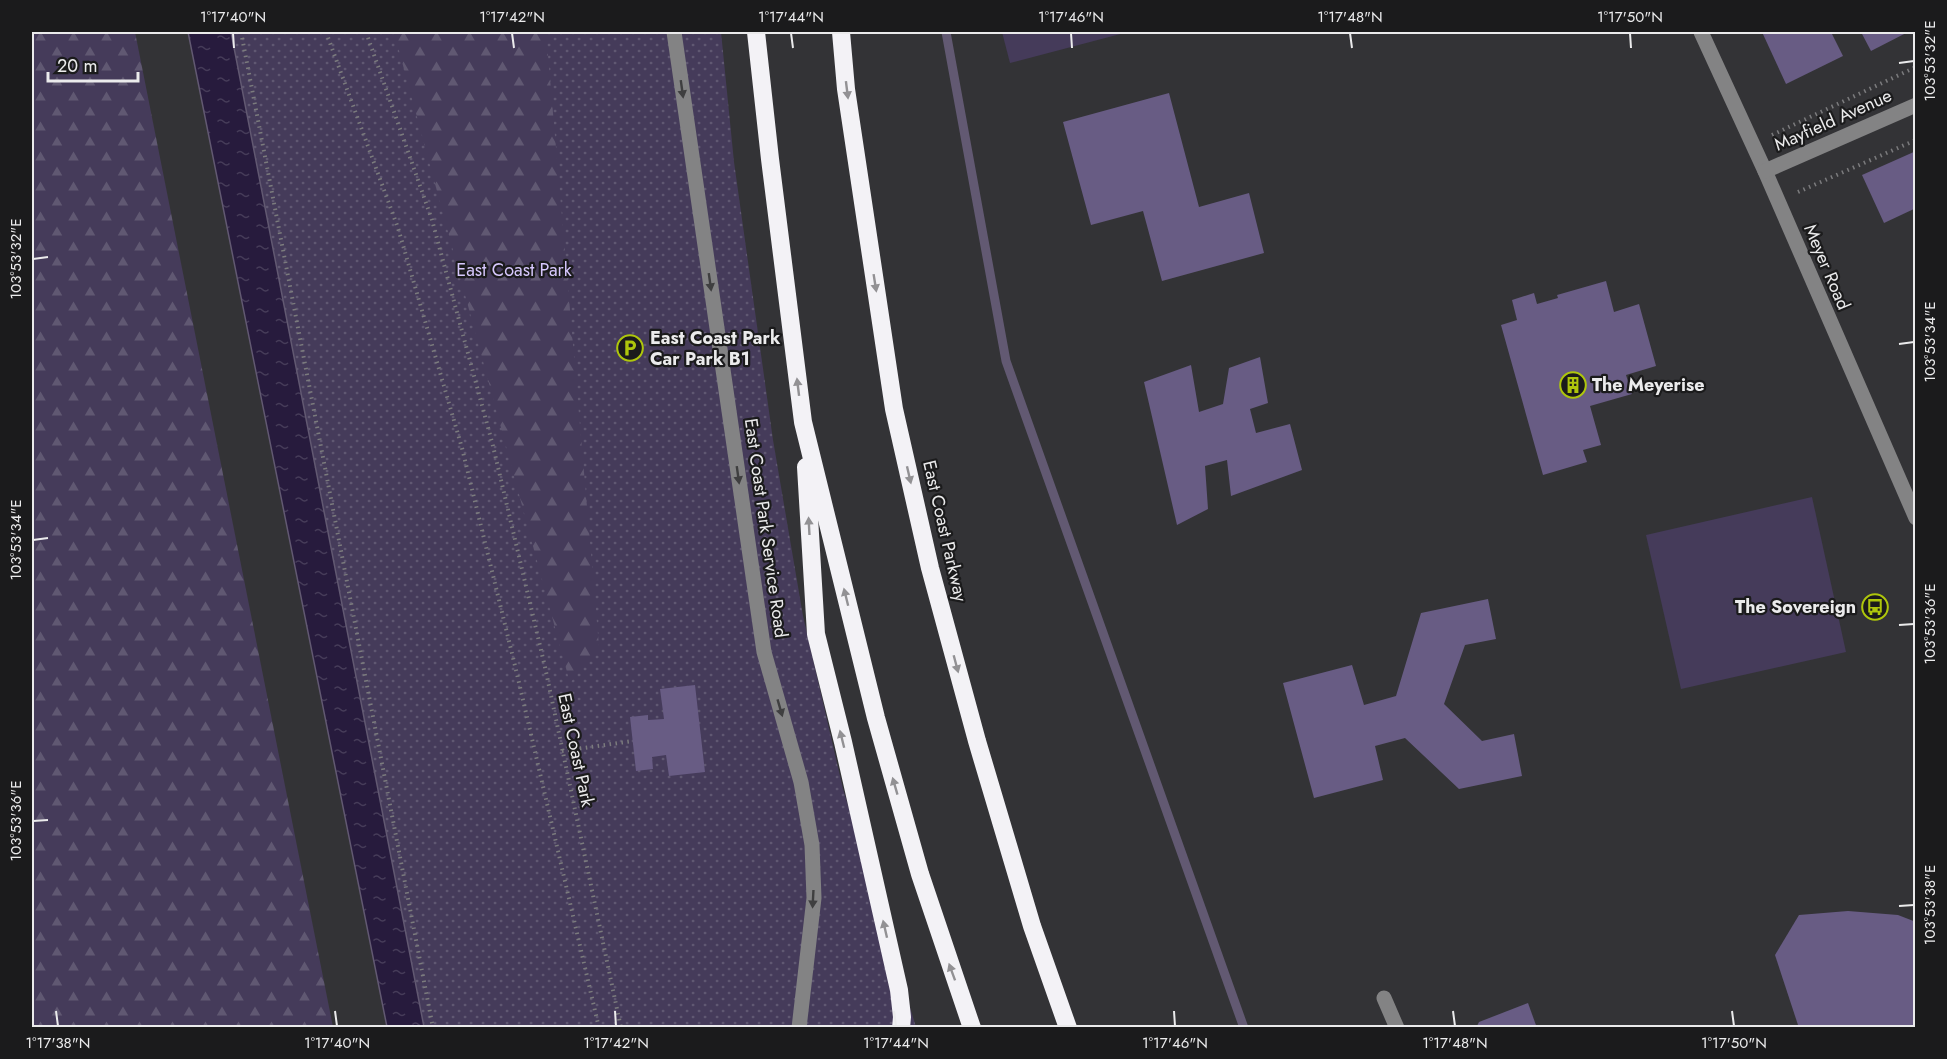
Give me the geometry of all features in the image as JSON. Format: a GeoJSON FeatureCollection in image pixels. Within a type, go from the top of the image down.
{"type":"FeatureCollection","features":[{"type":"Feature","properties":{"kind":"highway"},"geometry":{"type":"LineString","coordinates":[[756,32],[803,422],[816,634],[899,990],[901,1028]]}},
{"type":"Feature","properties":{"kind":"highway","name":"East Coast Parkway"},"geometry":{"type":"LineString","coordinates":[[841,32],[846,89],[894,409],[930,568],[977,741],[1032,926],[1068,1028]]}},
{"type":"Feature","properties":{"kind":"highway"},"geometry":{"type":"LineString","coordinates":[[803,422],[876,718],[920,874],[972,1028]]}},
{"type":"Feature","properties":{"kind":"street","name":"East Coast Park Service Road"},"geometry":{"type":"LineString","coordinates":[[674,32],[764,652],[801,782],[812,844],[814,898],[800,1028]]}},
{"type":"Feature","properties":{"kind":"street","name":"Meyer Road"},"geometry":{"type":"LineString","coordinates":[[1701,32],[1910,492],[1916,518]]}},
{"type":"Feature","properties":{"kind":"street","name":"Mayfield Avenue"},"geometry":{"type":"LineString","coordinates":[[1765,171],[1916,105]]}},
{"type":"Feature","properties":{"kind":"street"},"geometry":{"type":"LineString","coordinates":[[1384,998],[1397,1028]]}},
{"type":"Feature","properties":{"kind":"path"},"geometry":{"type":"LineString","coordinates":[[241,32],[433,1028]]}},
{"type":"Feature","properties":{"kind":"path"},"geometry":{"type":"LineString","coordinates":[[326,32],[398,228],[462,448],[599,1028]]}},
{"type":"Feature","properties":{"kind":"path","name":"East Coast Park"},"geometry":{"type":"LineString","coordinates":[[366,32],[432,220],[493,446],[545,667],[621,1028]]}},
{"type":"Feature","properties":{"kind":"path"},"geometry":{"type":"LineString","coordinates":[[1753,145],[1916,66]]}},
{"type":"Feature","properties":{"kind":"path"},"geometry":{"type":"LineString","coordinates":[[1778,201],[1916,140]]}},
{"type":"Feature","properties":{"kind":"path"},"geometry":{"type":"LineString","coordinates":[[562,751],[633,741]]}},
{"type":"Feature","properties":{"kind":"green space"},"geometry":{"type":"Polygon","coordinates":[[[32,32],[135,32],[333,1027],[32,1027],[32,32]]]}},
{"type":"Feature","properties":{"kind":"green space","name":"East Coast Park"},"geometry":{"type":"Polygon","coordinates":[[[231,32],[721,32],[734,162],[773,440],[803,616],[843,789],[916,1027],[424,1027],[231,32]]]}},
{"type":"Feature","properties":{"kind":"green space"},"geometry":{"type":"Polygon","coordinates":[[[394,32],[546,32],[599,646],[570,683],[394,32]]]}},
{"type":"Feature","properties":{"kind":"green space"},"geometry":{"type":"Polygon","coordinates":[[[1002,32],[1128,32],[1010,63],[1002,32]]]}},
{"type":"Feature","properties":{"kind":"green space"},"geometry":{"type":"Polygon","coordinates":[[[1812,497],[1846,652],[1681,689],[1646,535],[1812,497]]]}},
{"type":"Feature","properties":{"kind":"water"},"geometry":{"type":"Polygon","coordinates":[[[188,32],[231,32],[424,1027],[387,1027],[188,32]]]}},
{"type":"Feature","properties":{"kind":"building"},"geometry":{"type":"Polygon","coordinates":[[[1762,32],[1831,32],[1843,56],[1786,84],[1762,32]]]}},
{"type":"Feature","properties":{"kind":"building"},"geometry":{"type":"Polygon","coordinates":[[[1861,32],[1908,32],[1871,51],[1861,32]]]}},
{"type":"Feature","properties":{"kind":"building"},"geometry":{"type":"Polygon","coordinates":[[[1169,93],[1199,207],[1249,193],[1264,253],[1162,281],[1143,211],[1091,225],[1063,122],[1169,93]]]}},
{"type":"Feature","properties":{"kind":"building"},"geometry":{"type":"Polygon","coordinates":[[[1916,151],[1916,208],[1884,223],[1862,175],[1916,151]]]}},
{"type":"Feature","properties":{"kind":"building","name":"The Meyerise"},"geometry":{"type":"Polygon","coordinates":[[[1606,281],[1614,312],[1639,304],[1656,366],[1626,375],[1632,394],[1590,406],[1601,445],[1583,450],[1587,462],[1543,475],[1501,325],[1517,320],[1512,300],[1534,293],[1537,304],[1558,298],[1557,295],[1606,281]]]}},
{"type":"Feature","properties":{"kind":"building"},"geometry":{"type":"Polygon","coordinates":[[[1260,357],[1268,403],[1250,409],[1256,433],[1290,424],[1302,470],[1231,496],[1227,460],[1205,466],[1208,509],[1177,525],[1144,382],[1191,365],[1199,412],[1223,404],[1229,368],[1260,357]]]}},
{"type":"Feature","properties":{"kind":"building"},"geometry":{"type":"Polygon","coordinates":[[[1488,599],[1496,639],[1465,645],[1444,704],[1482,741],[1514,734],[1522,776],[1459,789],[1405,738],[1375,746],[1383,780],[1314,798],[1283,683],[1352,665],[1364,705],[1396,696],[1421,613],[1488,599]]]}},
{"type":"Feature","properties":{"kind":"building"},"geometry":{"type":"Polygon","coordinates":[[[695,685],[705,772],[669,776],[666,755],[652,757],[653,769],[636,771],[630,717],[648,715],[648,720],[664,719],[660,689],[695,685]]]}},
{"type":"Feature","properties":{"kind":"building"},"geometry":{"type":"Polygon","coordinates":[[[1848,911],[1898,915],[1916,922],[1916,1028],[1799,1028],[1775,955],[1799,915],[1848,911]]]}},
{"type":"Feature","properties":{"kind":"building"},"geometry":{"type":"Polygon","coordinates":[[[1528,1003],[1537,1028],[1476,1028],[1479,1022],[1528,1003]]]}},
{"type":"Feature","properties":{"kind":"waterway"},"geometry":{"type":"LineString","coordinates":[[946,32],[1006,361],[1244,1028]]}},
{"type":"Feature","properties":{"kind":"place","name":"East Coast Park Car Park B1"},"geometry":{"type":"Point","coordinates":[630,348]}},
{"type":"Feature","properties":{"kind":"place","name":"The Meyerise"},"geometry":{"type":"Point","coordinates":[1573,385]}},
{"type":"Feature","properties":{"kind":"place","name":"The Sovereign"},"geometry":{"type":"Point","coordinates":[1875,607]}}]}
